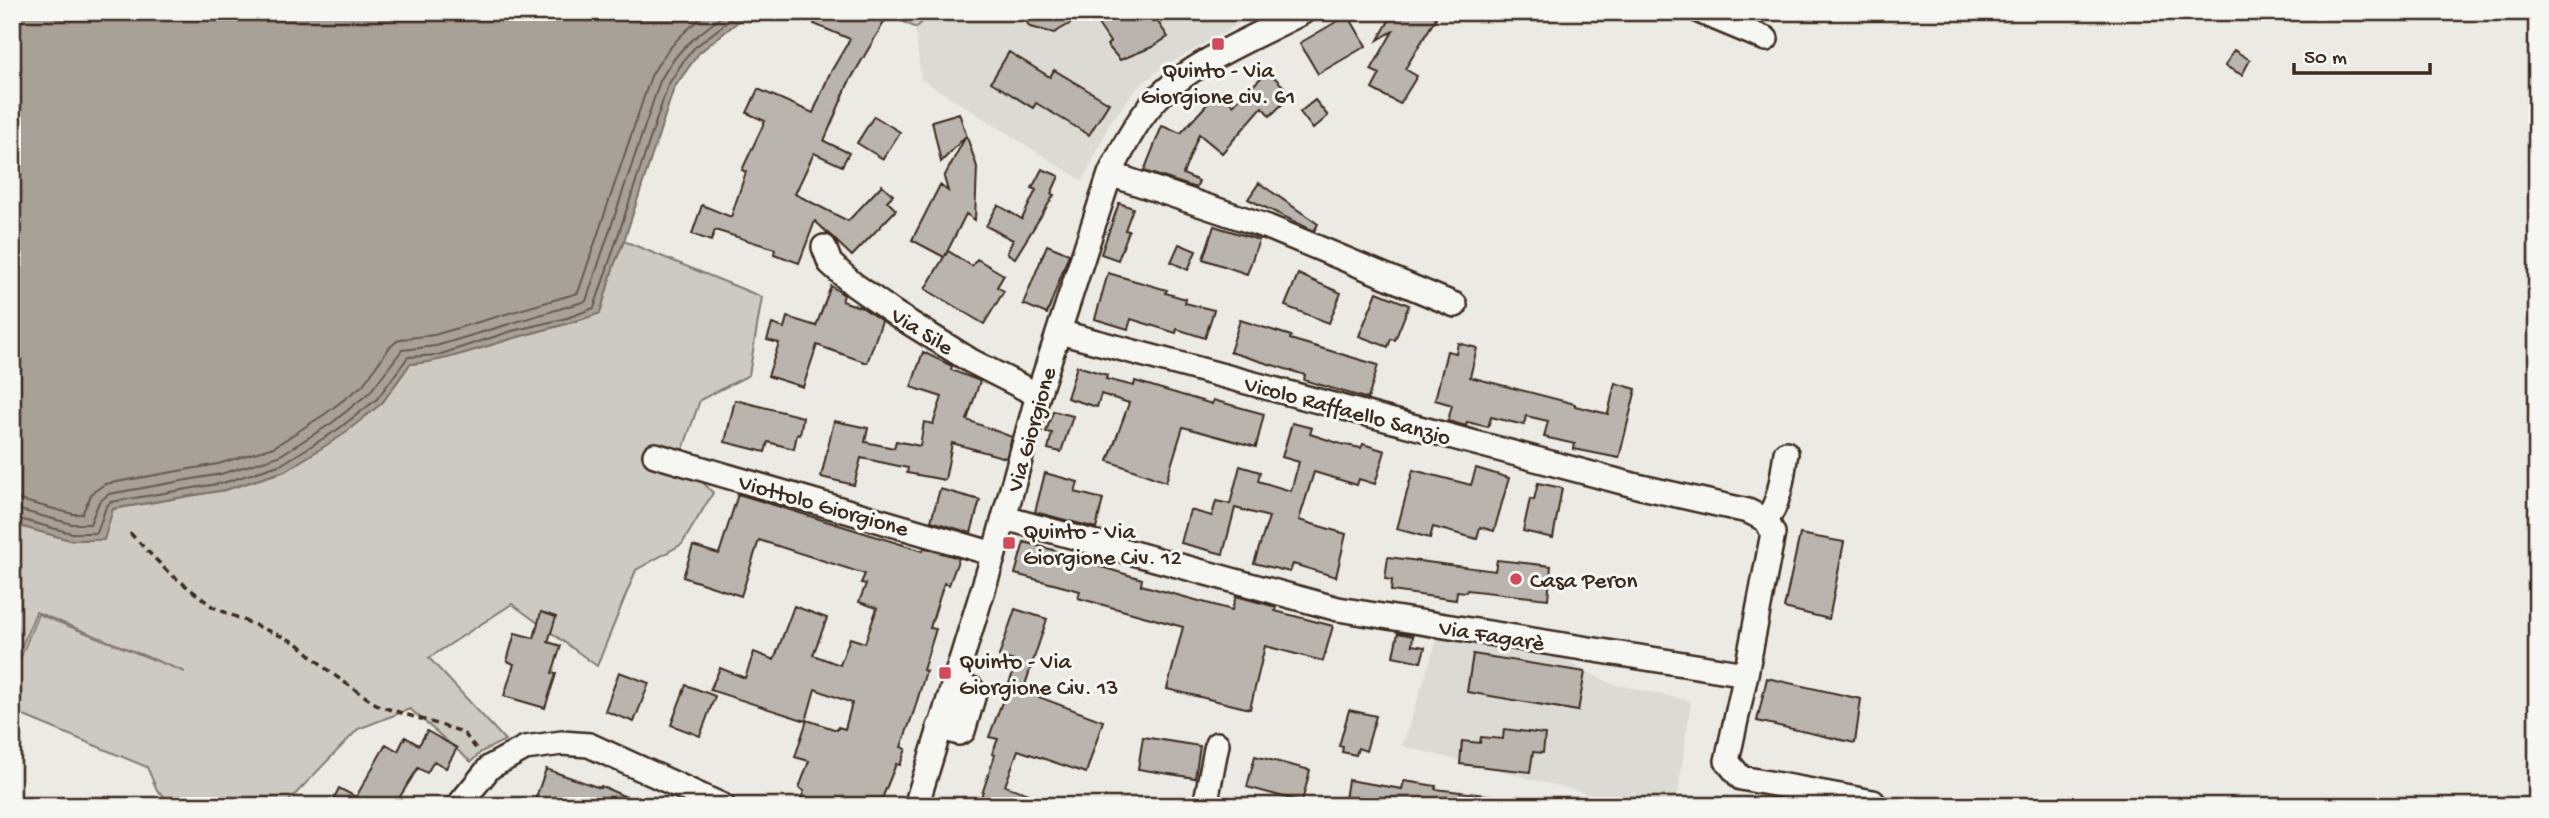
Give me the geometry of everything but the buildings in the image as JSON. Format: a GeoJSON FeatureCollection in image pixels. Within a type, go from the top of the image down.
{"type":"FeatureCollection","features":[{"type":"Feature","properties":{"kind":"street","name":"Via Giorgione"},"geometry":{"type":"LineString","coordinates":[[916,806],[994,554],[1038,395],[1110,174],[1125,143],[1152,104],[1184,75],[1303,12]]}},
{"type":"Feature","properties":{"kind":"street"},"geometry":{"type":"LineString","coordinates":[[1701,12],[1766,39]]}},
{"type":"Feature","properties":{"kind":"street"},"geometry":{"type":"LineString","coordinates":[[1110,174],[1268,227],[1455,305]]}},
{"type":"Feature","properties":{"kind":"street","name":"Via Sile"},"geometry":{"type":"LineString","coordinates":[[824,247],[830,263],[853,285],[873,299],[971,360],[1038,395]]}},
{"type":"Feature","properties":{"kind":"street","name":"Vicolo Raffaello Sanzio"},"geometry":{"type":"LineString","coordinates":[[1059,332],[1637,486],[1748,511],[1766,520]]}},
{"type":"Feature","properties":{"kind":"street"},"geometry":{"type":"LineString","coordinates":[[1786,453],[1779,495],[1774,510],[1766,520],[1773,533],[1727,761],[1741,778],[1873,802]]}},
{"type":"Feature","properties":{"kind":"street","name":"Viottolo Giorgione"},"geometry":{"type":"LineString","coordinates":[[654,455],[994,554]]}},
{"type":"Feature","properties":{"kind":"street","name":"Via Fagarè"},"geometry":{"type":"LineString","coordinates":[[1004,518],[1338,608],[1746,674]]}},
{"type":"Feature","properties":{"kind":"street"},"geometry":{"type":"LineString","coordinates":[[458,806],[490,767],[525,748],[562,743],[589,746],[723,806]]}},
{"type":"Feature","properties":{"kind":"street"},"geometry":{"type":"LineString","coordinates":[[1205,806],[1217,744]]}},
{"type":"Feature","properties":{"kind":"path"},"geometry":{"type":"LineString","coordinates":[[130,533],[167,571],[213,607],[297,643],[331,674],[379,706],[463,732],[490,767]]}},
{"type":"Feature","properties":{"kind":"shaded area"},"geometry":{"type":"Polygon","coordinates":[[[884,12],[932,12],[916,28],[884,12]]]}},
{"type":"Feature","properties":{"kind":"shaded area"},"geometry":{"type":"Polygon","coordinates":[[[932,12],[1232,12],[1239,24],[1160,69],[1135,90],[1110,123],[1083,181],[921,79],[915,27],[932,12]]]}},
{"type":"Feature","properties":{"kind":"shaded area"},"geometry":{"type":"Polygon","coordinates":[[[624,241],[762,297],[749,375],[700,400],[680,458],[713,493],[682,544],[636,570],[597,666],[512,604],[429,658],[505,740],[481,752],[471,762],[410,709],[358,729],[284,806],[175,806],[157,790],[147,767],[12,711],[12,679],[38,614],[185,672],[36,612],[12,670],[12,524],[70,540],[113,509],[225,490],[285,471],[382,403],[410,364],[461,354],[600,313],[624,241]]]}},
{"type":"Feature","properties":{"kind":"shaded area"},"geometry":{"type":"Polygon","coordinates":[[[1446,613],[1582,634],[1571,663],[1609,683],[1691,701],[1678,792],[1669,806],[1596,806],[1597,796],[1402,746],[1446,613]]]}},
{"type":"Feature","properties":{"kind":"water"},"geometry":{"type":"Polygon","coordinates":[[[12,12],[750,12],[699,53],[674,88],[600,313],[461,354],[410,364],[382,403],[341,436],[285,471],[225,490],[113,509],[104,540],[70,540],[12,524],[12,12]]]}},
{"type":"Feature","properties":{"kind":"place","name":"Quinto - Via Giorgione civ. 61"},"geometry":{"type":"Point","coordinates":[1218,44]}},
{"type":"Feature","properties":{"kind":"place","name":"Quinto - Via Giorgione Civ. 12"},"geometry":{"type":"Point","coordinates":[1009,543]}},
{"type":"Feature","properties":{"kind":"place","name":"Casa Peron"},"geometry":{"type":"Point","coordinates":[1516,579]}},
{"type":"Feature","properties":{"kind":"place","name":"Quinto - Via Giorgione Civ. 13"},"geometry":{"type":"Point","coordinates":[945,673]}}]}
